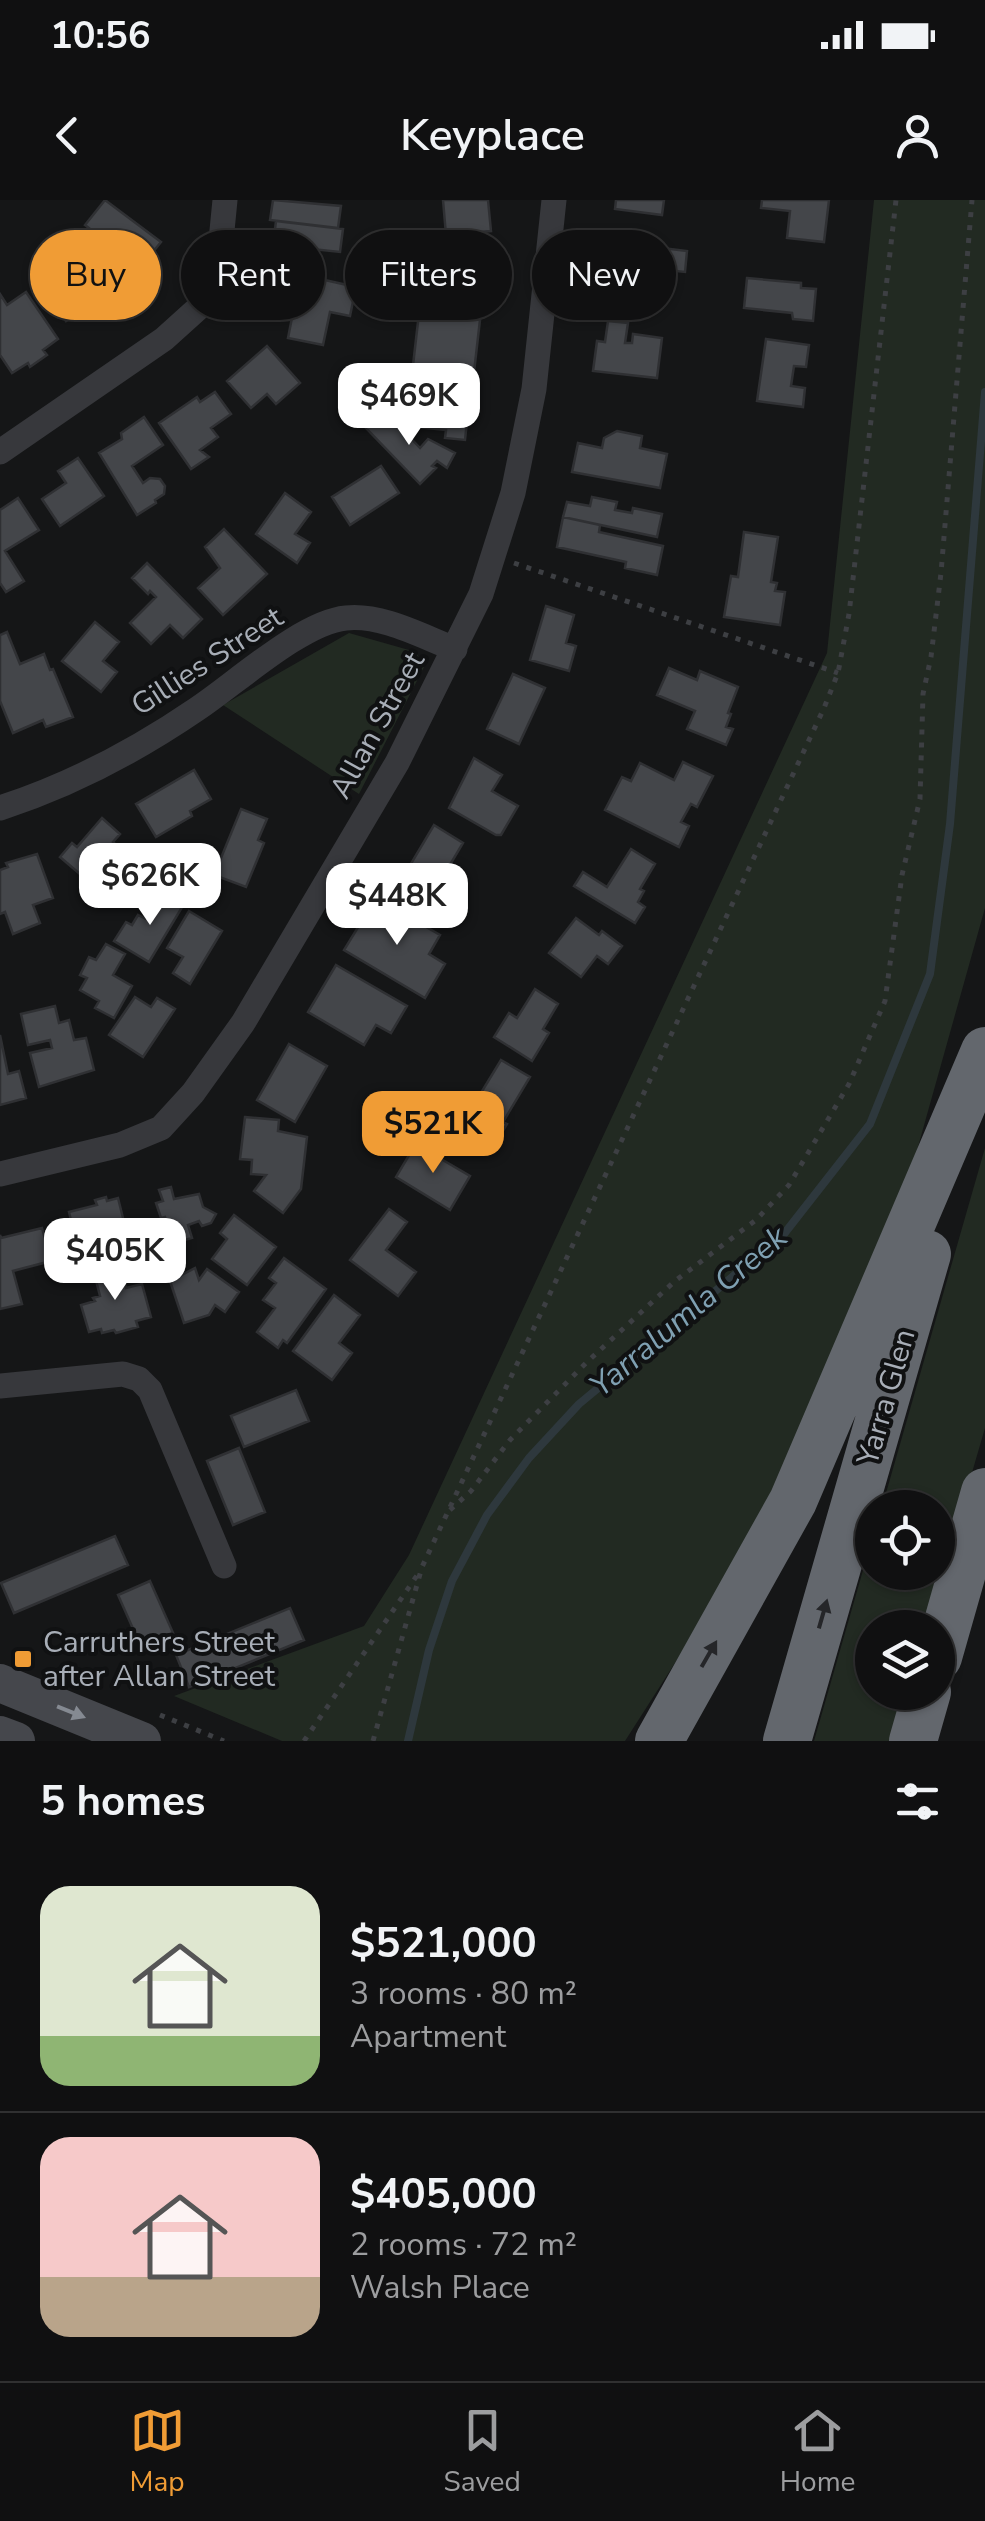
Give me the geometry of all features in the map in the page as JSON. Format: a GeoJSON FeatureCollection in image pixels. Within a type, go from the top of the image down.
{"type":"FeatureCollection","features":[{"type":"Feature","properties":{"kind":"highway"},"geometry":{"type":"LineString","coordinates":[[659,1741],[793,1501],[985,1052]]}},
{"type":"Feature","properties":{"kind":"highway","name":"Yarra Glen"},"geometry":{"type":"LineString","coordinates":[[787,1741],[985,1052]]}},
{"type":"Feature","properties":{"kind":"highway"},"geometry":{"type":"LineString","coordinates":[[951,1610],[985,1492]]}},
{"type":"Feature","properties":{"kind":"highway"},"geometry":{"type":"LineString","coordinates":[[913,1741],[922,1710]]}},
{"type":"Feature","properties":{"kind":"main road"},"geometry":{"type":"LineString","coordinates":[[0,1683],[142,1741]]}},
{"type":"Feature","properties":{"kind":"main road"},"geometry":{"type":"LineString","coordinates":[[0,1735],[16,1741]]}},
{"type":"Feature","properties":{"kind":"street"},"geometry":{"type":"LineString","coordinates":[[0,452],[164,339],[205,302],[220,261],[225,200]]}},
{"type":"Feature","properties":{"kind":"street","name":"Allan Street"},"geometry":{"type":"LineString","coordinates":[[0,1174],[134,1140],[161,1128],[193,1093],[242,1024],[397,762],[482,594],[513,493],[534,388],[554,200]]}},
{"type":"Feature","properties":{"kind":"street","name":"Gillies Street"},"geometry":{"type":"LineString","coordinates":[[0,808],[42,794],[126,751],[196,710],[275,652],[345,618],[376,620],[455,650]]}},
{"type":"Feature","properties":{"kind":"street"},"geometry":{"type":"LineString","coordinates":[[0,1386],[124,1374],[139,1379],[150,1390],[224,1566]]}},
{"type":"Feature","properties":{"kind":"path"},"geometry":{"type":"LineString","coordinates":[[374,1741],[422,1567],[838,673],[849,614],[896,200]]}},
{"type":"Feature","properties":{"kind":"path"},"geometry":{"type":"LineString","coordinates":[[448,1512],[471,1491],[510,1440],[587,1362],[675,1280],[756,1220],[789,1185],[849,1084],[885,1001],[902,875],[920,800],[923,694],[941,573],[972,200]]}},
{"type":"Feature","properties":{"kind":"path"},"geometry":{"type":"LineString","coordinates":[[508,561],[838,673]]}},
{"type":"Feature","properties":{"kind":"path"},"geometry":{"type":"LineString","coordinates":[[304,1741],[422,1567]]}},
{"type":"Feature","properties":{"kind":"shaded area"},"geometry":{"type":"Polygon","coordinates":[[[874,200],[985,200],[985,908],[914,1161],[785,1491],[625,1741],[282,1741],[174,1696],[364,1626],[409,1555],[827,653],[874,200]]]}},
{"type":"Feature","properties":{"kind":"shaded area"},"geometry":{"type":"Polygon","coordinates":[[[349,633],[416,652],[424,667],[359,794],[223,705],[349,633]]]}},
{"type":"Feature","properties":{"kind":"shaded area"},"geometry":{"type":"Polygon","coordinates":[[[985,1148],[985,1428],[955,1531],[955,1490],[887,1490],[985,1148]]]}},
{"type":"Feature","properties":{"kind":"shaded area"},"geometry":{"type":"Polygon","coordinates":[[[857,1590],[938,1590],[932,1610],[855,1610],[855,1710],[903,1710],[894,1741],[814,1741],[857,1590]]]}},
{"type":"Feature","properties":{"kind":"building"},"geometry":{"type":"Polygon","coordinates":[[[105,200],[145,230],[91,230],[85,225],[105,200]]]}},
{"type":"Feature","properties":{"kind":"building"},"geometry":{"type":"Polygon","coordinates":[[[273,200],[341,206],[338,228],[270,220],[273,200]]]}},
{"type":"Feature","properties":{"kind":"building"},"geometry":{"type":"Polygon","coordinates":[[[443,200],[488,200],[491,230],[446,230],[443,200]]]}},
{"type":"Feature","properties":{"kind":"building"},"geometry":{"type":"Polygon","coordinates":[[[616,200],[664,200],[662,215],[615,209],[616,200]]]}},
{"type":"Feature","properties":{"kind":"building"},"geometry":{"type":"Polygon","coordinates":[[[762,200],[829,200],[824,242],[787,238],[790,211],[761,208],[762,200]]]}},
{"type":"Feature","properties":{"kind":"building"},"geometry":{"type":"Polygon","coordinates":[[[276,221],[343,229],[340,252],[325,250],[325,230],[275,230],[276,221]]]}},
{"type":"Feature","properties":{"kind":"building"},"geometry":{"type":"Polygon","coordinates":[[[676,250],[687,251],[685,272],[676,271],[676,250]]]}},
{"type":"Feature","properties":{"kind":"building"},"geometry":{"type":"Polygon","coordinates":[[[747,278],[801,283],[801,288],[816,289],[813,321],[793,319],[792,313],[744,308],[747,278]]]}},
{"type":"Feature","properties":{"kind":"building"},"geometry":{"type":"Polygon","coordinates":[[[325,280],[345,285],[345,315],[330,312],[323,345],[288,338],[292,320],[325,320],[325,280]]]}},
{"type":"Feature","properties":{"kind":"building"},"geometry":{"type":"Polygon","coordinates":[[[26,292],[30,298],[30,320],[45,320],[58,339],[43,350],[47,355],[12,373],[0,355],[0,294],[7,305],[26,292]]]}},
{"type":"Feature","properties":{"kind":"building"},"geometry":{"type":"Polygon","coordinates":[[[418,320],[480,320],[473,381],[412,374],[418,320]]]}},
{"type":"Feature","properties":{"kind":"building"},"geometry":{"type":"Polygon","coordinates":[[[608,321],[628,323],[625,343],[632,343],[633,334],[662,338],[657,378],[593,371],[597,341],[605,342],[608,321]]]}},
{"type":"Feature","properties":{"kind":"building"},"geometry":{"type":"Polygon","coordinates":[[[766,339],[809,345],[806,367],[794,366],[791,386],[805,388],[803,407],[757,401],[766,339]]]}},
{"type":"Feature","properties":{"kind":"building"},"geometry":{"type":"Polygon","coordinates":[[[267,346],[300,383],[276,404],[267,394],[251,408],[227,381],[267,346]]]}},
{"type":"Feature","properties":{"kind":"building"},"geometry":{"type":"Polygon","coordinates":[[[415,387],[440,389],[439,399],[448,399],[449,392],[470,394],[465,440],[445,438],[446,430],[416,427],[415,387]]]}},
{"type":"Feature","properties":{"kind":"building"},"geometry":{"type":"Polygon","coordinates":[[[215,392],[231,414],[211,428],[218,437],[200,450],[209,457],[191,469],[159,423],[197,397],[200,402],[215,392]]]}},
{"type":"Feature","properties":{"kind":"building"},"geometry":{"type":"Polygon","coordinates":[[[385,411],[420,448],[428,439],[455,453],[447,468],[437,461],[432,466],[436,468],[420,484],[366,428],[385,411]]]}},
{"type":"Feature","properties":{"kind":"building"},"geometry":{"type":"Polygon","coordinates":[[[144,417],[163,445],[132,466],[143,483],[150,478],[160,479],[165,486],[156,503],[137,515],[99,453],[122,439],[121,433],[144,417]]]}},
{"type":"Feature","properties":{"kind":"building"},"geometry":{"type":"Polygon","coordinates":[[[617,431],[642,436],[640,448],[667,454],[660,488],[572,472],[578,443],[602,448],[604,438],[617,431]]]}},
{"type":"Feature","properties":{"kind":"building"},"geometry":{"type":"Polygon","coordinates":[[[78,458],[104,496],[60,526],[42,499],[66,483],[58,471],[78,458]]]}},
{"type":"Feature","properties":{"kind":"building"},"geometry":{"type":"Polygon","coordinates":[[[381,466],[399,493],[350,525],[332,497],[381,466]]]}},
{"type":"Feature","properties":{"kind":"building"},"geometry":{"type":"Polygon","coordinates":[[[285,493],[311,512],[295,534],[310,543],[297,563],[256,534],[285,493]]]}},
{"type":"Feature","properties":{"kind":"building"},"geometry":{"type":"Polygon","coordinates":[[[592,497],[617,502],[615,510],[632,513],[633,508],[662,514],[657,537],[563,517],[567,502],[590,506],[592,497]]]}},
{"type":"Feature","properties":{"kind":"building"},"geometry":{"type":"Polygon","coordinates":[[[18,498],[39,530],[5,551],[24,581],[6,592],[0,583],[0,510],[18,498]]]}},
{"type":"Feature","properties":{"kind":"building"},"geometry":{"type":"Polygon","coordinates":[[[563,517],[600,525],[599,532],[663,546],[657,575],[625,568],[626,562],[557,547],[563,517]]]}},
{"type":"Feature","properties":{"kind":"building"},"geometry":{"type":"Polygon","coordinates":[[[224,529],[267,574],[223,615],[198,588],[220,568],[205,547],[224,529]]]}},
{"type":"Feature","properties":{"kind":"building"},"geometry":{"type":"Polygon","coordinates":[[[744,532],[778,537],[771,582],[777,583],[775,591],[785,592],[780,625],[724,617],[731,576],[738,577],[744,532]]]}},
{"type":"Feature","properties":{"kind":"building"},"geometry":{"type":"Polygon","coordinates":[[[147,563],[202,619],[183,638],[170,625],[151,644],[130,623],[156,597],[132,578],[147,563]]]}},
{"type":"Feature","properties":{"kind":"building"},"geometry":{"type":"Polygon","coordinates":[[[546,606],[574,615],[566,643],[576,646],[569,671],[530,660],[546,606]]]}},
{"type":"Feature","properties":{"kind":"building"},"geometry":{"type":"Polygon","coordinates":[[[95,622],[119,642],[103,661],[117,672],[101,692],[62,661],[95,622]]]}},
{"type":"Feature","properties":{"kind":"building"},"geometry":{"type":"Polygon","coordinates":[[[7,632],[20,664],[44,654],[73,717],[46,727],[43,720],[13,733],[0,701],[0,635],[7,632]]]}},
{"type":"Feature","properties":{"kind":"building"},"geometry":{"type":"Polygon","coordinates":[[[669,668],[697,680],[700,671],[738,687],[728,713],[731,714],[726,727],[733,729],[726,745],[687,729],[695,711],[657,695],[669,668]]]}},
{"type":"Feature","properties":{"kind":"building"},"geometry":{"type":"Polygon","coordinates":[[[513,674],[545,688],[519,744],[487,729],[513,674]]]}},
{"type":"Feature","properties":{"kind":"building"},"geometry":{"type":"Polygon","coordinates":[[[474,758],[502,775],[492,791],[518,806],[501,835],[449,808],[474,758]]]}},
{"type":"Feature","properties":{"kind":"building"},"geometry":{"type":"Polygon","coordinates":[[[683,762],[713,776],[697,807],[691,804],[681,822],[689,826],[679,847],[605,810],[622,777],[631,781],[640,763],[674,780],[683,762]]]}},
{"type":"Feature","properties":{"kind":"building"},"geometry":{"type":"Polygon","coordinates":[[[194,770],[211,799],[190,811],[192,816],[156,837],[136,804],[194,770]]]}},
{"type":"Feature","properties":{"kind":"building"},"geometry":{"type":"Polygon","coordinates":[[[241,809],[267,819],[258,840],[264,843],[246,887],[214,875],[241,809]]]}},
{"type":"Feature","properties":{"kind":"building"},"geometry":{"type":"Polygon","coordinates":[[[102,818],[120,834],[113,842],[124,853],[94,886],[60,857],[72,843],[77,847],[102,818]]]}},
{"type":"Feature","properties":{"kind":"building"},"geometry":{"type":"Polygon","coordinates":[[[434,825],[463,843],[432,895],[403,877],[434,825]]]}},
{"type":"Feature","properties":{"kind":"building"},"geometry":{"type":"Polygon","coordinates":[[[631,849],[655,864],[640,889],[644,891],[638,902],[645,907],[635,923],[574,886],[583,872],[607,887],[631,849]]]}},
{"type":"Feature","properties":{"kind":"building"},"geometry":{"type":"Polygon","coordinates":[[[37,854],[53,898],[33,905],[40,923],[13,934],[5,912],[0,914],[0,870],[8,867],[6,863],[37,854]]]}},
{"type":"Feature","properties":{"kind":"building"},"geometry":{"type":"Polygon","coordinates":[[[163,892],[184,904],[149,962],[114,941],[126,922],[132,925],[138,915],[146,919],[163,892]]]}},
{"type":"Feature","properties":{"kind":"building"},"geometry":{"type":"Polygon","coordinates":[[[376,898],[440,935],[429,954],[445,964],[425,998],[344,950],[376,898]]]}},
{"type":"Feature","properties":{"kind":"building"},"geometry":{"type":"Polygon","coordinates":[[[189,911],[222,931],[190,984],[173,973],[183,957],[167,948],[189,911]]]}},
{"type":"Feature","properties":{"kind":"building"},"geometry":{"type":"Polygon","coordinates":[[[576,918],[622,946],[608,964],[597,956],[581,977],[549,953],[576,918]]]}},
{"type":"Feature","properties":{"kind":"building"},"geometry":{"type":"Polygon","coordinates":[[[106,944],[125,954],[113,975],[132,986],[114,1018],[95,1008],[99,1001],[80,990],[87,978],[80,975],[89,957],[96,960],[106,944]]]}},
{"type":"Feature","properties":{"kind":"building"},"geometry":{"type":"Polygon","coordinates":[[[336,965],[407,1006],[391,1033],[376,1025],[364,1045],[308,1012],[336,965]]]}},
{"type":"Feature","properties":{"kind":"building"},"geometry":{"type":"Polygon","coordinates":[[[535,989],[558,1004],[543,1029],[549,1033],[532,1061],[494,1037],[509,1013],[517,1018],[535,989]]]}},
{"type":"Feature","properties":{"kind":"building"},"geometry":{"type":"Polygon","coordinates":[[[135,997],[151,1007],[157,998],[175,1009],[143,1057],[109,1035],[135,997]]]}},
{"type":"Feature","properties":{"kind":"building"},"geometry":{"type":"Polygon","coordinates":[[[55,1006],[59,1023],[69,1020],[74,1040],[86,1038],[94,1070],[39,1087],[30,1053],[52,1048],[50,1040],[28,1045],[21,1014],[55,1006]]]}},
{"type":"Feature","properties":{"kind":"building"},"geometry":{"type":"Polygon","coordinates":[[[0,1035],[8,1074],[19,1071],[26,1098],[0,1105],[0,1035]]]}},
{"type":"Feature","properties":{"kind":"building"},"geometry":{"type":"Polygon","coordinates":[[[289,1044],[327,1066],[295,1122],[257,1100],[289,1044]]]}},
{"type":"Feature","properties":{"kind":"building"},"geometry":{"type":"Polygon","coordinates":[[[501,1060],[530,1077],[503,1122],[507,1124],[495,1144],[462,1124],[501,1060]]]}},
{"type":"Feature","properties":{"kind":"building"},"geometry":{"type":"Polygon","coordinates":[[[245,1117],[279,1120],[278,1131],[307,1137],[301,1189],[283,1213],[254,1191],[266,1175],[251,1174],[252,1160],[240,1159],[245,1117]]]}},
{"type":"Feature","properties":{"kind":"building"},"geometry":{"type":"Polygon","coordinates":[[[418,1140],[470,1176],[450,1210],[396,1177],[418,1140]]]}},
{"type":"Feature","properties":{"kind":"building"},"geometry":{"type":"Polygon","coordinates":[[[171,1187],[174,1199],[199,1194],[203,1207],[216,1214],[211,1223],[202,1226],[199,1221],[188,1225],[192,1238],[174,1243],[156,1203],[163,1201],[159,1190],[171,1187]]]}},
{"type":"Feature","properties":{"kind":"building"},"geometry":{"type":"Polygon","coordinates":[[[106,1197],[107,1201],[118,1198],[124,1222],[108,1226],[116,1257],[82,1266],[69,1212],[97,1205],[95,1200],[106,1197]]]}},
{"type":"Feature","properties":{"kind":"building"},"geometry":{"type":"Polygon","coordinates":[[[389,1209],[407,1222],[386,1250],[416,1272],[398,1296],[350,1260],[389,1209]]]}},
{"type":"Feature","properties":{"kind":"building"},"geometry":{"type":"Polygon","coordinates":[[[234,1215],[276,1247],[247,1285],[212,1259],[227,1239],[220,1233],[234,1215]]]}},
{"type":"Feature","properties":{"kind":"building"},"geometry":{"type":"Polygon","coordinates":[[[42,1228],[51,1261],[13,1271],[22,1304],[0,1309],[0,1235],[1,1238],[42,1228]]]}},
{"type":"Feature","properties":{"kind":"building"},"geometry":{"type":"Polygon","coordinates":[[[284,1258],[326,1289],[287,1343],[283,1340],[278,1348],[257,1332],[275,1308],[263,1300],[276,1283],[269,1278],[284,1258]]]}},
{"type":"Feature","properties":{"kind":"building"},"geometry":{"type":"Polygon","coordinates":[[[119,1262],[126,1288],[142,1284],[151,1317],[136,1321],[138,1327],[116,1333],[102,1333],[101,1329],[89,1332],[81,1305],[100,1296],[93,1269],[119,1262]]]}},
{"type":"Feature","properties":{"kind":"building"},"geometry":{"type":"Polygon","coordinates":[[[195,1268],[199,1280],[207,1269],[239,1292],[225,1312],[215,1305],[209,1315],[184,1323],[170,1281],[195,1268]]]}},
{"type":"Feature","properties":{"kind":"building"},"geometry":{"type":"Polygon","coordinates":[[[334,1295],[360,1315],[339,1343],[352,1353],[332,1380],[293,1351],[334,1295]]]}},
{"type":"Feature","properties":{"kind":"building"},"geometry":{"type":"Polygon","coordinates":[[[296,1390],[309,1421],[244,1447],[231,1416],[296,1390]]]}},
{"type":"Feature","properties":{"kind":"building"},"geometry":{"type":"Polygon","coordinates":[[[239,1448],[265,1512],[233,1525],[207,1461],[239,1448]]]}},
{"type":"Feature","properties":{"kind":"building"},"geometry":{"type":"Polygon","coordinates":[[[115,1536],[128,1565],[14,1613],[1,1583],[115,1536]]]}},
{"type":"Feature","properties":{"kind":"building"},"geometry":{"type":"Polygon","coordinates":[[[150,1581],[174,1635],[142,1649],[118,1595],[150,1581]]]}},
{"type":"Feature","properties":{"kind":"building"},"geometry":{"type":"Polygon","coordinates":[[[290,1608],[304,1640],[189,1687],[176,1655],[290,1608]]]}},
{"type":"Feature","properties":{"kind":"waterway","name":"Yarralumla Creek"},"geometry":{"type":"LineString","coordinates":[[408,1741],[429,1650],[452,1581],[487,1515],[529,1458],[579,1404],[784,1234],[870,1124],[930,974],[950,824],[985,392]]}},
{"type":"Feature","properties":{"kind":"place","name":"Carruthers Street after Allan Street"},"geometry":{"type":"Point","coordinates":[23,1659]}}]}
